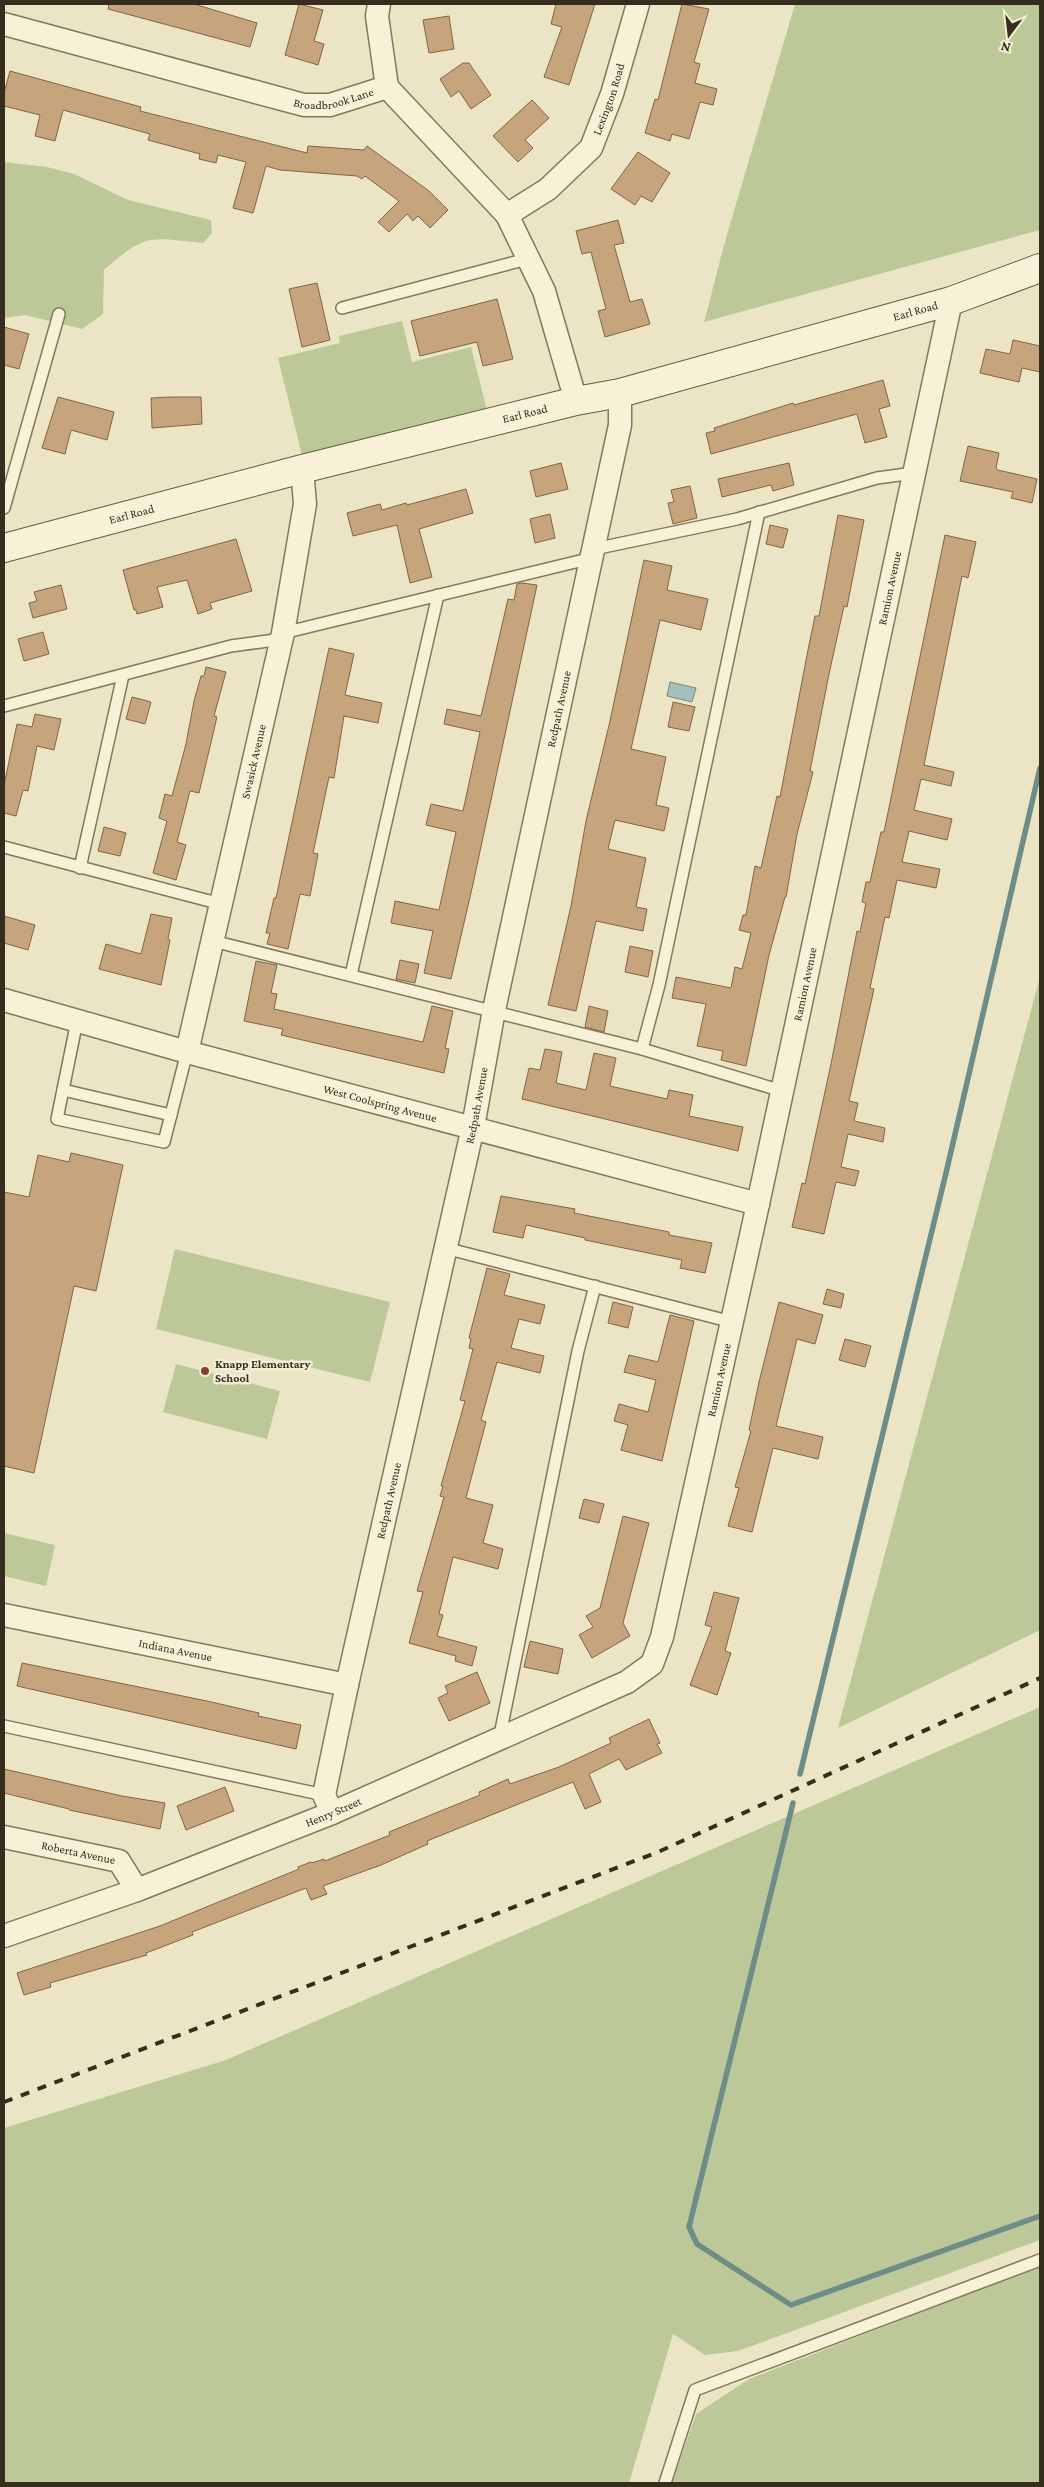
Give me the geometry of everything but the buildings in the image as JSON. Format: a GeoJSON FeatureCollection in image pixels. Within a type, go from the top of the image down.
{"type":"FeatureCollection","features":[{"type":"Feature","properties":{"kind":"street"},"geometry":{"type":"LineString","coordinates":[[379,4],[377,16],[387,87]]}},
{"type":"Feature","properties":{"kind":"street","name":"Lexington Road"},"geometry":{"type":"LineString","coordinates":[[507,215],[548,189],[591,148],[612,94],[638,4]]}},
{"type":"Feature","properties":{"kind":"street","name":"Broadbrook Lane"},"geometry":{"type":"LineString","coordinates":[[4,24],[304,106],[330,105],[387,87],[507,215],[544,291],[576,401]]}},
{"type":"Feature","properties":{"kind":"street","name":"Earl Road"},"geometry":{"type":"LineString","coordinates":[[4,548],[302,469],[576,401],[620,394],[951,301],[1040,268]]}},
{"type":"Feature","properties":{"kind":"street","name":"Ramion Avenue"},"geometry":{"type":"LineString","coordinates":[[652,1664],[662,1637],[758,1204],[951,301]]}},
{"type":"Feature","properties":{"kind":"street","name":"Redpath Avenue"},"geometry":{"type":"LineString","coordinates":[[328,1804],[347,1685],[473,1127],[494,1010],[620,424],[620,394]]}},
{"type":"Feature","properties":{"kind":"street","name":"Swasick Avenue"},"geometry":{"type":"LineString","coordinates":[[188,1052],[282,636],[305,504],[302,469]]}},
{"type":"Feature","properties":{"kind":"street","name":"West Coolspring Avenue"},"geometry":{"type":"LineString","coordinates":[[4,1000],[188,1052],[758,1204]]}},
{"type":"Feature","properties":{"kind":"street","name":"Indiana Avenue"},"geometry":{"type":"LineString","coordinates":[[4,1615],[347,1685]]}},
{"type":"Feature","properties":{"kind":"street","name":"Henry Street"},"geometry":{"type":"LineString","coordinates":[[4,1936],[137,1890],[328,1804],[499,1740],[627,1682],[652,1664]]}},
{"type":"Feature","properties":{"kind":"street","name":"Roberta Avenue"},"geometry":{"type":"LineString","coordinates":[[4,1837],[119,1861],[137,1890]]}},
{"type":"Feature","properties":{"kind":"lane"},"geometry":{"type":"LineString","coordinates":[[342,308],[527,259]]}},
{"type":"Feature","properties":{"kind":"lane"},"geometry":{"type":"LineString","coordinates":[[4,508],[59,314]]}},
{"type":"Feature","properties":{"kind":"lane"},"geometry":{"type":"LineString","coordinates":[[4,706],[231,646],[282,636],[759,512],[877,478],[914,473]]}},
{"type":"Feature","properties":{"kind":"lane"},"geometry":{"type":"LineString","coordinates":[[642,1049],[660,985],[759,512]]}},
{"type":"Feature","properties":{"kind":"lane"},"geometry":{"type":"LineString","coordinates":[[351,975],[438,595]]}},
{"type":"Feature","properties":{"kind":"lane"},"geometry":{"type":"LineString","coordinates":[[80,868],[123,675]]}},
{"type":"Feature","properties":{"kind":"lane"},"geometry":{"type":"LineString","coordinates":[[4,847],[221,904]]}},
{"type":"Feature","properties":{"kind":"lane"},"geometry":{"type":"LineString","coordinates":[[213,941],[494,1010],[642,1049],[782,1091]]}},
{"type":"Feature","properties":{"kind":"lane"},"geometry":{"type":"LineString","coordinates":[[77,1021],[58,1119],[164,1142],[188,1052]]}},
{"type":"Feature","properties":{"kind":"lane"},"geometry":{"type":"LineString","coordinates":[[63,1090],[171,1115]]}},
{"type":"Feature","properties":{"kind":"lane"},"geometry":{"type":"LineString","coordinates":[[445,1248],[732,1322]]}},
{"type":"Feature","properties":{"kind":"lane"},"geometry":{"type":"LineString","coordinates":[[499,1740],[578,1351],[595,1286]]}},
{"type":"Feature","properties":{"kind":"lane"},"geometry":{"type":"LineString","coordinates":[[4,1726],[328,1804]]}},
{"type":"Feature","properties":{"kind":"lane"},"geometry":{"type":"LineString","coordinates":[[665,2483],[696,2390],[1040,2260]]}},
{"type":"Feature","properties":{"kind":"green space"},"geometry":{"type":"Polygon","coordinates":[[[795,4],[1040,4],[1040,230],[704,322],[726,238],[795,4]]]}},
{"type":"Feature","properties":{"kind":"green space"},"geometry":{"type":"Polygon","coordinates":[[[4,162],[47,167],[74,174],[128,200],[211,220],[212,233],[203,243],[159,239],[140,243],[130,249],[104,270],[103,314],[82,329],[25,315],[4,318],[4,162]]]}},
{"type":"Feature","properties":{"kind":"green space"},"geometry":{"type":"Polygon","coordinates":[[[402,321],[412,362],[471,347],[487,410],[302,455],[278,358],[340,343],[339,336],[402,321]]]}},
{"type":"Feature","properties":{"kind":"green space"},"geometry":{"type":"Polygon","coordinates":[[[1040,977],[1040,1630],[838,1728],[1040,977]]]}},
{"type":"Feature","properties":{"kind":"green space"},"geometry":{"type":"Polygon","coordinates":[[[175,1249],[390,1302],[370,1382],[156,1329],[175,1249]]]}},
{"type":"Feature","properties":{"kind":"green space"},"geometry":{"type":"Polygon","coordinates":[[[176,1364],[280,1391],[267,1439],[163,1412],[176,1364]]]}},
{"type":"Feature","properties":{"kind":"green space"},"geometry":{"type":"Polygon","coordinates":[[[4,1533],[55,1545],[46,1586],[4,1576],[4,1533]]]}},
{"type":"Feature","properties":{"kind":"green space"},"geometry":{"type":"Polygon","coordinates":[[[1040,1707],[1040,2240],[738,2351],[705,2355],[673,2334],[629,2483],[4,2483],[4,2128],[226,2060],[1040,1707]]]}},
{"type":"Feature","properties":{"kind":"green space"},"geometry":{"type":"Polygon","coordinates":[[[1040,2266],[1040,2483],[672,2483],[696,2414],[749,2379],[1040,2266]]]}},
{"type":"Feature","properties":{"kind":"water"},"geometry":{"type":"Polygon","coordinates":[[[670,682],[696,688],[692,702],[667,696],[670,682]]]}},
{"type":"Feature","properties":{"kind":"waterway"},"geometry":{"type":"LineString","coordinates":[[800,1774],[946,1173],[1040,768]]}},
{"type":"Feature","properties":{"kind":"waterway"},"geometry":{"type":"LineString","coordinates":[[793,1803],[689,2227],[697,2244],[791,2305],[1040,2216]]}},
{"type":"Feature","properties":{"kind":"railway"},"geometry":{"type":"LineString","coordinates":[[4,2102],[658,1852],[1040,1678]]}},
{"type":"Feature","properties":{"kind":"place","name":"Knapp Elementary School"},"geometry":{"type":"Point","coordinates":[205,1371]}}]}
